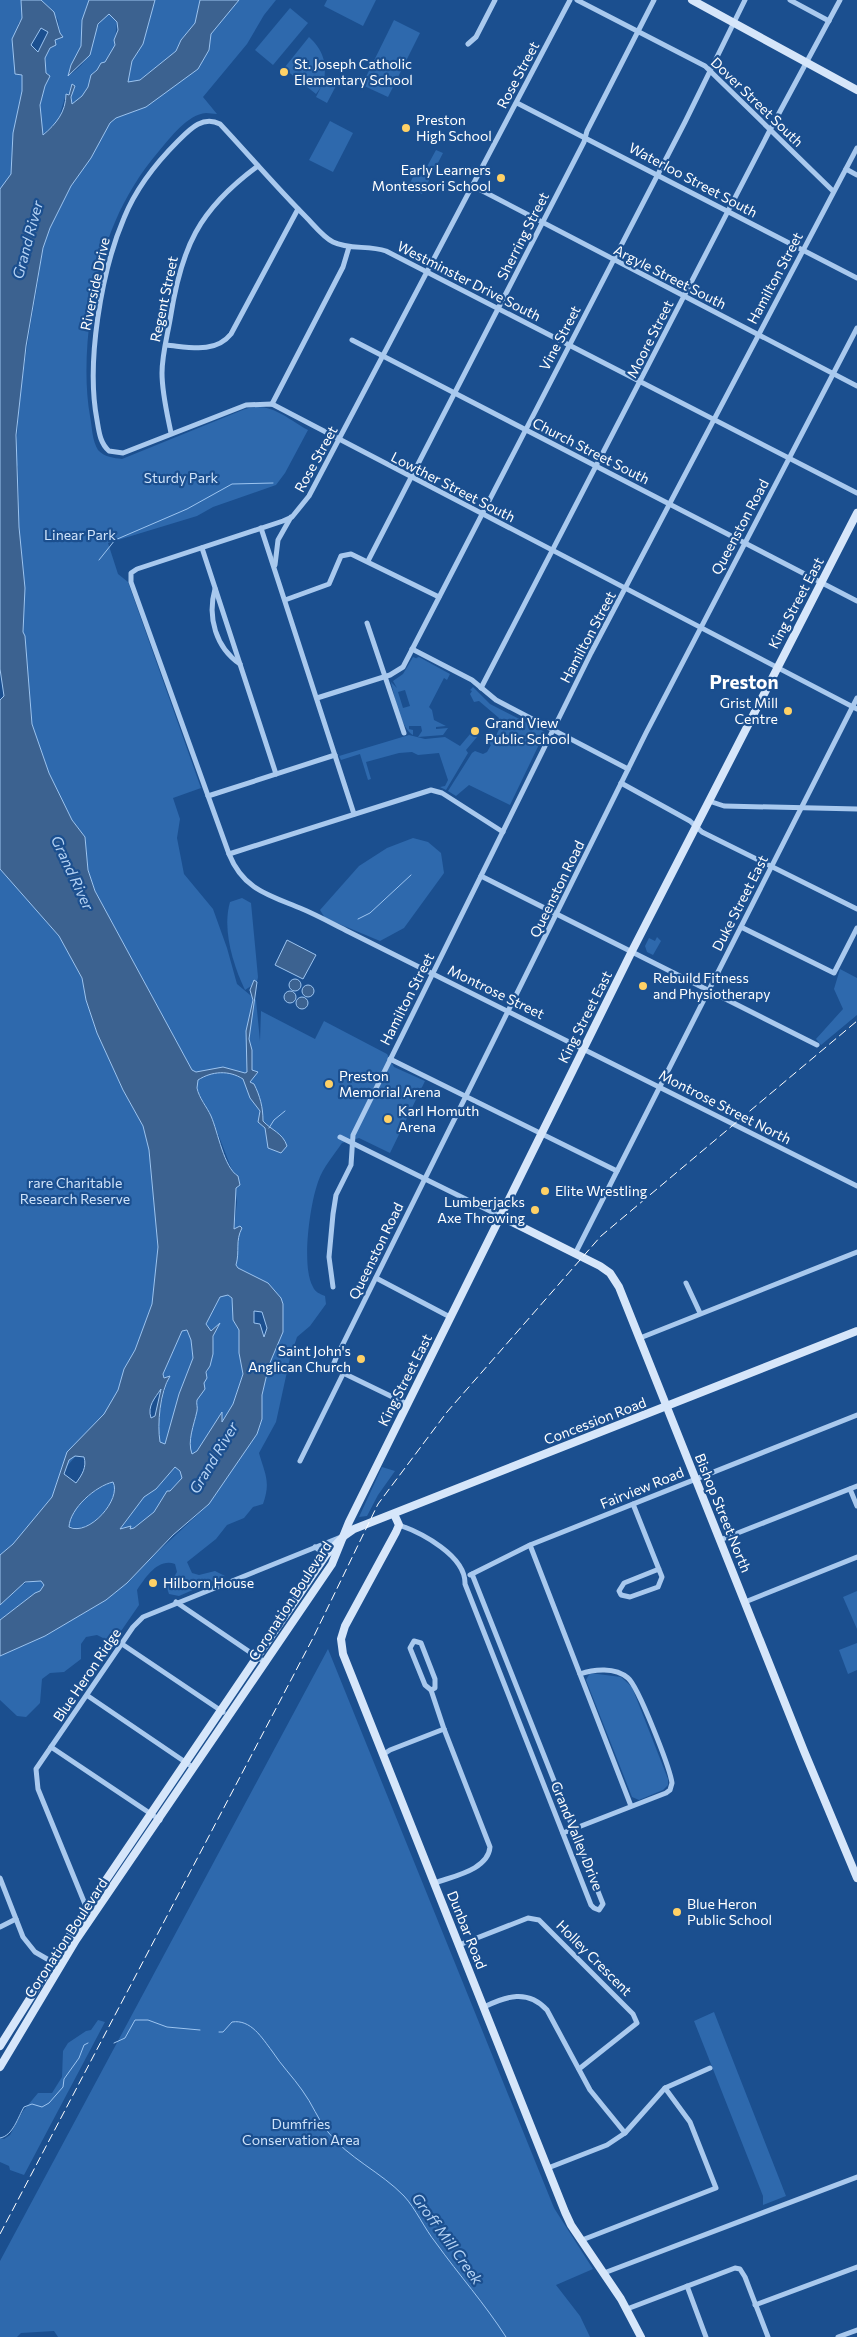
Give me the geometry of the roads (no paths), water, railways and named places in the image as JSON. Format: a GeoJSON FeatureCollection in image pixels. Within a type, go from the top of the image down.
{"type":"FeatureCollection","features":[{"type":"Feature","properties":{"kind":"main road"},"geometry":{"type":"LineString","coordinates":[[692,0],[806,64],[857,90]]}},
{"type":"Feature","properties":{"kind":"main road","name":"King Street East"},"geometry":{"type":"LineString","coordinates":[[344,1536],[583,1048],[857,513]]}},
{"type":"Feature","properties":{"kind":"main road","name":"Bishop Street North"},"geometry":{"type":"LineString","coordinates":[[500,1216],[576,1252],[600,1266],[613,1277],[622,1293],[857,1878]]}},
{"type":"Feature","properties":{"kind":"main road","name":"Concession Road"},"geometry":{"type":"LineString","coordinates":[[344,1536],[354,1529],[857,1331]]}},
{"type":"Feature","properties":{"kind":"main road"},"geometry":{"type":"LineString","coordinates":[[394,1514],[399,1525]]}},
{"type":"Feature","properties":{"kind":"main road","name":"Dunbar Road"},"geometry":{"type":"LineString","coordinates":[[399,1525],[345,1626],[341,1639],[343,1654],[565,2212],[627,2309],[641,2337]]}},
{"type":"Feature","properties":{"kind":"main road","name":"Coronation Boulevard"},"geometry":{"type":"LineString","coordinates":[[0,2046],[51,1962],[185,1762],[326,1555],[344,1536]]}},
{"type":"Feature","properties":{"kind":"main road","name":"Coronation Boulevard"},"geometry":{"type":"LineString","coordinates":[[0,2067],[3,2054],[94,1915],[332,1564],[344,1536]]}},
{"type":"Feature","properties":{"kind":"main road"},"geometry":{"type":"LineString","coordinates":[[298,1596],[306,1601]]}},
{"type":"Feature","properties":{"kind":"main road"},"geometry":{"type":"LineString","coordinates":[[128,1848],[136,1854]]}},
{"type":"Feature","properties":{"kind":"street"},"geometry":{"type":"LineString","coordinates":[[468,44],[476,37],[495,0]]}},
{"type":"Feature","properties":{"kind":"street","name":"Rose Street"},"geometry":{"type":"LineString","coordinates":[[290,904],[267,895],[242,879],[229,854],[130,577],[131,573],[137,569],[292,516],[309,496],[570,0]]}},
{"type":"Feature","properties":{"kind":"street","name":"Dover Street South"},"geometry":{"type":"LineString","coordinates":[[577,0],[710,70],[833,191]]}},
{"type":"Feature","properties":{"kind":"street","name":"Sherring Street"},"geometry":{"type":"LineString","coordinates":[[368,561],[542,223],[654,0]]}},
{"type":"Feature","properties":{"kind":"street","name":"Vine Street"},"geometry":{"type":"LineString","coordinates":[[317,698],[401,670],[524,430],[570,345],[745,0]]}},
{"type":"Feature","properties":{"kind":"street"},"geometry":{"type":"LineString","coordinates":[[790,0],[829,21]]}},
{"type":"Feature","properties":{"kind":"street","name":"Moore Street"},"geometry":{"type":"LineString","coordinates":[[481,688],[770,130],[840,0]]}},
{"type":"Feature","properties":{"kind":"street","name":"Waterloo Street South"},"geometry":{"type":"LineString","coordinates":[[517,103],[857,278]]}},
{"type":"Feature","properties":{"kind":"street","name":"Westminster Drive South"},"geometry":{"type":"LineString","coordinates":[[204,121],[215,121],[220,124],[298,209],[328,239],[335,243],[349,247],[377,248],[857,493]]}},
{"type":"Feature","properties":{"kind":"street","name":"Riverside Drive"},"geometry":{"type":"LineString","coordinates":[[171,434],[123,453],[109,451],[101,439],[93,396],[92,372],[102,297],[114,242],[124,217],[149,174],[182,136],[204,121]]}},
{"type":"Feature","properties":{"kind":"street","name":"Hamilton Street"},"geometry":{"type":"LineString","coordinates":[[333,1287],[329,1257],[333,1214],[336,1195],[352,1165],[353,1135],[553,730],[669,504],[857,148]]}},
{"type":"Feature","properties":{"kind":"street","name":"Regent Street"},"geometry":{"type":"LineString","coordinates":[[171,434],[163,388],[163,360],[181,263],[190,242],[213,206],[227,191],[258,166]]}},
{"type":"Feature","properties":{"kind":"street"},"geometry":{"type":"LineString","coordinates":[[846,169],[857,175]]}},
{"type":"Feature","properties":{"kind":"street","name":"Argyle Street South"},"geometry":{"type":"LineString","coordinates":[[472,186],[857,386]]}},
{"type":"Feature","properties":{"kind":"street"},"geometry":{"type":"LineString","coordinates":[[166,345],[206,348],[216,347],[225,342],[232,334],[298,209]]}},
{"type":"Feature","properties":{"kind":"street"},"geometry":{"type":"LineString","coordinates":[[171,434],[246,406],[272,404],[344,267],[349,247]]}},
{"type":"Feature","properties":{"kind":"street","name":"Queenston Road"},"geometry":{"type":"LineString","coordinates":[[343,1374],[336,1368],[336,1358],[628,770],[857,328]]}},
{"type":"Feature","properties":{"kind":"street","name":"Church Street South"},"geometry":{"type":"LineString","coordinates":[[352,340],[857,601]]}},
{"type":"Feature","properties":{"kind":"street","name":"Lowther Street South"},"geometry":{"type":"LineString","coordinates":[[272,404],[339,441],[482,513],[553,552],[855,708]]}},
{"type":"Feature","properties":{"kind":"street"},"geometry":{"type":"LineString","coordinates":[[275,568],[278,540],[292,516]]}},
{"type":"Feature","properties":{"kind":"street"},"geometry":{"type":"LineString","coordinates":[[261,528],[354,814]]}},
{"type":"Feature","properties":{"kind":"street"},"geometry":{"type":"LineString","coordinates":[[202,548],[276,774]]}},
{"type":"Feature","properties":{"kind":"street"},"geometry":{"type":"LineString","coordinates":[[284,600],[329,584],[341,556],[351,554],[439,597]]}},
{"type":"Feature","properties":{"kind":"street"},"geometry":{"type":"LineString","coordinates":[[215,588],[212,599],[215,631],[222,646],[231,658],[240,664]]}},
{"type":"Feature","properties":{"kind":"street"},"geometry":{"type":"LineString","coordinates":[[367,623],[404,733]]}},
{"type":"Feature","properties":{"kind":"street"},"geometry":{"type":"LineString","coordinates":[[412,649],[472,680],[496,700],[628,770]]}},
{"type":"Feature","properties":{"kind":"street","name":"Duke Street East"},"geometry":{"type":"LineString","coordinates":[[576,1252],[801,808],[855,708],[857,698]]}},
{"type":"Feature","properties":{"kind":"street"},"geometry":{"type":"LineString","coordinates":[[208,796],[335,755]]}},
{"type":"Feature","properties":{"kind":"street"},"geometry":{"type":"LineString","coordinates":[[621,784],[690,821],[702,832],[857,909]]}},
{"type":"Feature","properties":{"kind":"street"},"geometry":{"type":"LineString","coordinates":[[229,854],[431,790],[442,794],[503,832]]}},
{"type":"Feature","properties":{"kind":"street"},"geometry":{"type":"LineString","coordinates":[[709,801],[724,806],[857,810]]}},
{"type":"Feature","properties":{"kind":"street"},"geometry":{"type":"LineString","coordinates":[[481,876],[817,1045]]}},
{"type":"Feature","properties":{"kind":"street","name":"Montrose Street"},"geometry":{"type":"LineString","coordinates":[[290,904],[583,1048]]}},
{"type":"Feature","properties":{"kind":"street"},"geometry":{"type":"LineString","coordinates":[[741,927],[834,973],[857,928]]}},
{"type":"Feature","properties":{"kind":"street","name":"Montrose Street North"},"geometry":{"type":"LineString","coordinates":[[583,1048],[857,1186]]}},
{"type":"Feature","properties":{"kind":"street"},"geometry":{"type":"LineString","coordinates":[[390,1059],[616,1171]]}},
{"type":"Feature","properties":{"kind":"street"},"geometry":{"type":"LineString","coordinates":[[340,1137],[500,1216]]}},
{"type":"Feature","properties":{"kind":"street"},"geometry":{"type":"LineString","coordinates":[[640,1338],[857,1252]]}},
{"type":"Feature","properties":{"kind":"street"},"geometry":{"type":"LineString","coordinates":[[376,1278],[450,1317]]}},
{"type":"Feature","properties":{"kind":"street"},"geometry":{"type":"LineString","coordinates":[[686,1283],[700,1313]]}},
{"type":"Feature","properties":{"kind":"street"},"geometry":{"type":"LineString","coordinates":[[300,1461],[343,1374],[407,1404]]}},
{"type":"Feature","properties":{"kind":"street","name":"Fairview Road"},"geometry":{"type":"LineString","coordinates":[[466,1577],[530,1544],[857,1415]]}},
{"type":"Feature","properties":{"kind":"street"},"geometry":{"type":"LineString","coordinates":[[720,1540],[857,1486]]}},
{"type":"Feature","properties":{"kind":"street"},"geometry":{"type":"LineString","coordinates":[[850,1489],[857,1506]]}},
{"type":"Feature","properties":{"kind":"street"},"geometry":{"type":"LineString","coordinates":[[633,1504],[659,1569],[662,1577],[658,1586],[630,1598],[621,1595],[619,1590],[624,1583],[659,1569]]}},
{"type":"Feature","properties":{"kind":"street","name":"Grand Valley Drive"},"geometry":{"type":"LineString","coordinates":[[399,1525],[440,1546],[459,1566],[466,1577],[465,1584],[513,1704],[536,1768],[591,1905],[599,1910],[603,1904],[472,1574]]}},
{"type":"Feature","properties":{"kind":"street","name":"Blue Heron Ridge"},"geometry":{"type":"LineString","coordinates":[[94,1915],[87,1908],[38,1789],[36,1770],[51,1747],[88,1696],[122,1644],[143,1617],[176,1602],[344,1536]]}},
{"type":"Feature","properties":{"kind":"street"},"geometry":{"type":"LineString","coordinates":[[530,1544],[631,1806]]}},
{"type":"Feature","properties":{"kind":"street"},"geometry":{"type":"LineString","coordinates":[[315,1547],[326,1555]]}},
{"type":"Feature","properties":{"kind":"street"},"geometry":{"type":"LineString","coordinates":[[745,1602],[857,1557]]}},
{"type":"Feature","properties":{"kind":"street"},"geometry":{"type":"LineString","coordinates":[[176,1602],[266,1663]]}},
{"type":"Feature","properties":{"kind":"street"},"geometry":{"type":"LineString","coordinates":[[487,1641],[497,1637]]}},
{"type":"Feature","properties":{"kind":"street"},"geometry":{"type":"LineString","coordinates":[[432,1690],[435,1688],[435,1679],[421,1644],[414,1642],[410,1644],[410,1648],[425,1685],[432,1690],[444,1729],[490,1847],[486,1860],[480,1866],[435,1883]]}},
{"type":"Feature","properties":{"kind":"street"},"geometry":{"type":"LineString","coordinates":[[122,1644],[229,1716]]}},
{"type":"Feature","properties":{"kind":"street"},"geometry":{"type":"LineString","coordinates":[[563,1833],[670,1790],[672,1783],[632,1682],[617,1672],[596,1669],[580,1674]]}},
{"type":"Feature","properties":{"kind":"street"},"geometry":{"type":"LineString","coordinates":[[88,1696],[194,1768]]}},
{"type":"Feature","properties":{"kind":"street"},"geometry":{"type":"LineString","coordinates":[[513,1704],[523,1701]]}},
{"type":"Feature","properties":{"kind":"street"},"geometry":{"type":"LineString","coordinates":[[384,1754],[444,1729]]}},
{"type":"Feature","properties":{"kind":"street"},"geometry":{"type":"LineString","coordinates":[[51,1747],[160,1820]]}},
{"type":"Feature","properties":{"kind":"street"},"geometry":{"type":"LineString","coordinates":[[536,1768],[547,1764]]}},
{"type":"Feature","properties":{"kind":"street"},"geometry":{"type":"LineString","coordinates":[[577,1870],[588,1866]]}},
{"type":"Feature","properties":{"kind":"street"},"geometry":{"type":"LineString","coordinates":[[0,1878],[28,1945],[60,1968]]}},
{"type":"Feature","properties":{"kind":"street","name":"Holley Crescent"},"geometry":{"type":"LineString","coordinates":[[459,1945],[528,1918],[540,1920],[633,2014],[637,2023],[579,2069]]}},
{"type":"Feature","properties":{"kind":"street"},"geometry":{"type":"LineString","coordinates":[[0,1927],[16,1919]]}},
{"type":"Feature","properties":{"kind":"street"},"geometry":{"type":"LineString","coordinates":[[484,2006],[508,1997],[518,1996],[527,1996],[540,2002],[547,2010],[590,2090],[625,2132]]}},
{"type":"Feature","properties":{"kind":"street"},"geometry":{"type":"LineString","coordinates":[[548,2168],[608,2145],[625,2132],[665,2088],[710,2068]]}},
{"type":"Feature","properties":{"kind":"street"},"geometry":{"type":"LineString","coordinates":[[582,2240],[716,2188],[690,2122],[665,2088]]}},
{"type":"Feature","properties":{"kind":"street"},"geometry":{"type":"LineString","coordinates":[[604,2273],[857,2177]]}},
{"type":"Feature","properties":{"kind":"street"},"geometry":{"type":"LineString","coordinates":[[756,2304],[857,2267]]}},
{"type":"Feature","properties":{"kind":"street"},"geometry":{"type":"LineString","coordinates":[[627,2309],[731,2269],[740,2269],[745,2277],[768,2337]]}},
{"type":"Feature","properties":{"kind":"street"},"geometry":{"type":"LineString","coordinates":[[687,2286],[706,2337]]}},
{"type":"Feature","properties":{"kind":"street"},"geometry":{"type":"LineString","coordinates":[[838,2337],[857,2330]]}},
{"type":"Feature","properties":{"kind":"water","name":"Grand River"},"geometry":{"type":"Polygon","coordinates":[[[21,0],[41,0],[54,12],[63,37],[55,40],[56,45],[50,48],[45,58],[46,73],[50,76],[40,105],[43,135],[62,112],[66,94],[69,95],[72,84],[75,86],[71,97],[72,104],[82,96],[88,87],[91,75],[101,63],[105,62],[115,45],[114,40],[118,30],[117,22],[109,14],[98,24],[90,55],[68,76],[71,65],[81,46],[82,20],[89,0],[155,0],[143,44],[132,61],[128,82],[140,80],[176,51],[181,40],[195,23],[200,0],[239,0],[211,34],[209,50],[198,69],[146,107],[116,118],[110,123],[91,158],[71,186],[50,228],[43,248],[26,346],[16,435],[19,527],[25,588],[23,632],[25,636],[32,724],[49,773],[72,820],[85,837],[88,870],[95,891],[192,1070],[196,1072],[223,1067],[247,1072],[246,1031],[253,1000],[250,990],[254,980],[257,982],[249,1039],[252,1050],[252,1070],[258,1072],[250,1082],[254,1084],[259,1097],[263,1121],[280,1135],[287,1146],[281,1153],[268,1148],[265,1128],[258,1122],[260,1111],[250,1098],[243,1079],[232,1074],[215,1073],[198,1080],[198,1092],[211,1116],[225,1158],[233,1172],[238,1176],[240,1185],[236,1188],[234,1229],[240,1226],[242,1228],[239,1237],[236,1265],[238,1268],[268,1283],[281,1298],[283,1304],[283,1332],[269,1365],[262,1395],[262,1419],[257,1434],[209,1504],[173,1535],[127,1583],[106,1600],[45,1636],[0,1656],[0,1620],[40,1591],[44,1585],[41,1581],[25,1582],[0,1605],[0,1555],[13,1544],[52,1497],[67,1452],[104,1414],[118,1390],[124,1369],[135,1350],[152,1304],[158,1247],[149,1150],[143,1126],[123,1090],[97,1033],[86,1000],[82,978],[59,936],[0,869],[0,700],[4,696],[0,669],[0,189],[11,174],[13,133],[22,91],[22,75],[15,74],[12,39],[22,18],[21,0]],[[41,28],[31,45],[38,52],[48,32],[41,28]],[[228,1295],[220,1297],[206,1324],[211,1331],[220,1323],[213,1336],[213,1354],[210,1366],[206,1372],[205,1389],[197,1400],[197,1410],[190,1444],[192,1454],[197,1451],[222,1412],[222,1422],[233,1404],[243,1374],[239,1353],[239,1330],[233,1320],[232,1298],[228,1295]],[[254,1311],[254,1323],[260,1324],[264,1337],[267,1328],[262,1312],[254,1311]],[[187,1330],[182,1331],[163,1374],[164,1378],[170,1376],[164,1391],[159,1417],[160,1442],[165,1444],[179,1394],[193,1358],[191,1340],[187,1330]],[[161,1389],[152,1402],[151,1418],[155,1416],[161,1389]],[[75,1456],[69,1460],[64,1474],[76,1483],[83,1471],[84,1457],[75,1456]],[[175,1467],[156,1489],[144,1497],[120,1529],[131,1526],[130,1529],[134,1528],[154,1512],[167,1491],[170,1491],[182,1478],[180,1471],[175,1467]],[[113,1482],[99,1488],[79,1505],[70,1520],[69,1527],[77,1529],[86,1527],[102,1515],[113,1498],[115,1489],[113,1482]]]}},
{"type":"Feature","properties":{"kind":"water"},"geometry":{"type":"Polygon","coordinates":[[[287,940],[316,955],[303,979],[275,965],[287,940]]]}},
{"type":"Feature","properties":{"kind":"water"},"geometry":{"type":"Polygon","coordinates":[[[293,979],[297,979],[301,985],[297,991],[293,991],[289,987],[289,983],[293,979]]]}},
{"type":"Feature","properties":{"kind":"water"},"geometry":{"type":"Polygon","coordinates":[[[306,985],[310,985],[314,991],[310,997],[306,997],[302,993],[302,989],[306,985]]]}},
{"type":"Feature","properties":{"kind":"water"},"geometry":{"type":"Polygon","coordinates":[[[288,991],[292,991],[296,997],[292,1003],[288,1003],[284,999],[284,995],[288,991]]]}},
{"type":"Feature","properties":{"kind":"water"},"geometry":{"type":"Polygon","coordinates":[[[300,997],[304,997],[308,1003],[304,1009],[300,1009],[296,1005],[296,1001],[300,997]]]}},
{"type":"Feature","properties":{"kind":"waterway"},"geometry":{"type":"LineString","coordinates":[[99,560],[115,540],[187,509],[232,484],[273,483]]}},
{"type":"Feature","properties":{"kind":"waterway"},"geometry":{"type":"LineString","coordinates":[[358,919],[370,913],[411,875]]}},
{"type":"Feature","properties":{"kind":"waterway"},"geometry":{"type":"LineString","coordinates":[[269,1128],[274,1120],[285,1111]]}},
{"type":"Feature","properties":{"kind":"waterway","name":"Groff Mill Creek"},"geometry":{"type":"LineString","coordinates":[[114,2043],[125,2038],[135,2020],[148,2020],[167,2027],[200,2030]]}},
{"type":"Feature","properties":{"kind":"waterway","name":"Groff Mill Creek"},"geometry":{"type":"LineString","coordinates":[[219,2032],[223,2032],[232,2022],[239,2022],[250,2026],[260,2035],[302,2090],[324,2127],[336,2141],[404,2196],[506,2337]]}},
{"type":"Feature","properties":{"kind":"waterway","name":"Groff Mill Creek"},"geometry":{"type":"LineString","coordinates":[[0,2138],[5,2137],[12,2130],[24,2107],[32,2104],[42,2107],[49,2103],[63,2087],[64,2079],[79,2058],[84,2045],[88,2043]]}},
{"type":"Feature","properties":{"kind":"railway"},"geometry":{"type":"LineString","coordinates":[[0,2234],[313,1638],[378,1504],[447,1412],[601,1236],[857,1021]]}},
{"type":"Feature","properties":{"kind":"place","name":"St. Joseph Catholic Elementary School"},"geometry":{"type":"Point","coordinates":[284,72]}},
{"type":"Feature","properties":{"kind":"place","name":"Preston High School"},"geometry":{"type":"Point","coordinates":[406,128]}},
{"type":"Feature","properties":{"kind":"place","name":"Early Learners Montessori School"},"geometry":{"type":"Point","coordinates":[501,178]}},
{"type":"Feature","properties":{"kind":"place","name":"Grist Mill Centre"},"geometry":{"type":"Point","coordinates":[788,711]}},
{"type":"Feature","properties":{"kind":"place","name":"Grand View Public School"},"geometry":{"type":"Point","coordinates":[475,731]}},
{"type":"Feature","properties":{"kind":"place","name":"Rebuild Fitness and Physiotherapy"},"geometry":{"type":"Point","coordinates":[643,986]}},
{"type":"Feature","properties":{"kind":"place","name":"Preston Memorial Arena"},"geometry":{"type":"Point","coordinates":[329,1084]}},
{"type":"Feature","properties":{"kind":"place","name":"Karl Homuth Arena"},"geometry":{"type":"Point","coordinates":[388,1119]}},
{"type":"Feature","properties":{"kind":"place","name":"Elite Wrestling"},"geometry":{"type":"Point","coordinates":[545,1191]}},
{"type":"Feature","properties":{"kind":"place","name":"Lumberjacks Axe Throwing"},"geometry":{"type":"Point","coordinates":[535,1210]}},
{"type":"Feature","properties":{"kind":"place","name":"Saint John's Anglican Church"},"geometry":{"type":"Point","coordinates":[361,1359]}},
{"type":"Feature","properties":{"kind":"place","name":"Hilborn House"},"geometry":{"type":"Point","coordinates":[153,1583]}},
{"type":"Feature","properties":{"kind":"place","name":"Blue Heron Public School"},"geometry":{"type":"Point","coordinates":[677,1912]}},
{"type":"Feature","properties":{"kind":"district","name":"Preston"},"geometry":{"type":"Point","coordinates":[744,682]}},
{"type":"Feature","properties":{"kind":"park label","name":"Sturdy Park"},"geometry":{"type":"Point","coordinates":[181,478]}},
{"type":"Feature","properties":{"kind":"park label","name":"Linear Park"},"geometry":{"type":"Point","coordinates":[80,535]}},
{"type":"Feature","properties":{"kind":"park label","name":"rare Charitable Research Reserve"},"geometry":{"type":"Point","coordinates":[75,1192]}},
{"type":"Feature","properties":{"kind":"park label","name":"Dumfries Conservation Area"},"geometry":{"type":"Point","coordinates":[301,2132]}}]}
